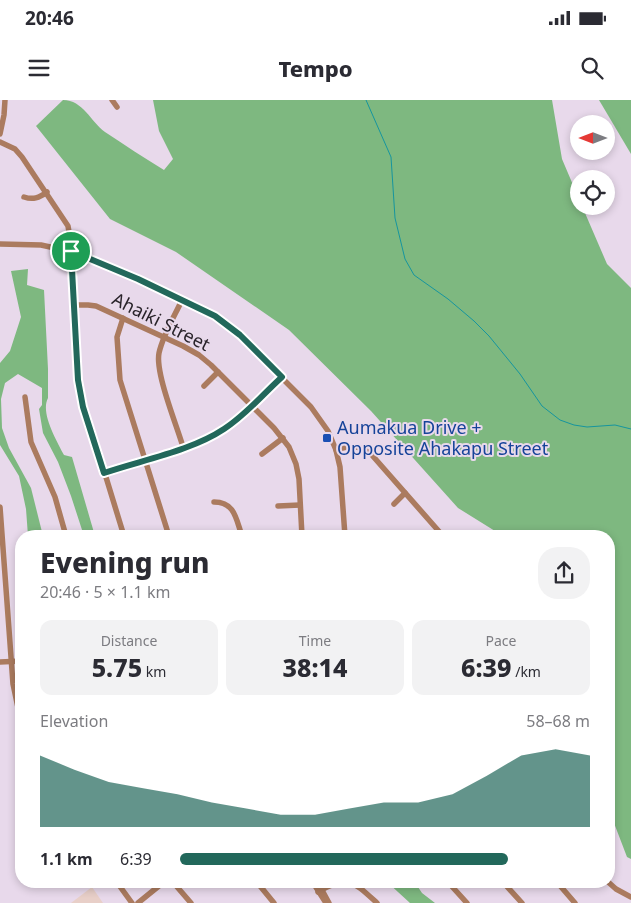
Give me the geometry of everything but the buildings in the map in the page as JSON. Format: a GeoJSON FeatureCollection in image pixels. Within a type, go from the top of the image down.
{"type":"FeatureCollection","features":[{"type":"Feature","properties":{"kind":"street"},"geometry":{"type":"LineString","coordinates":[[0,134],[5,100]]}},
{"type":"Feature","properties":{"kind":"street"},"geometry":{"type":"LineString","coordinates":[[112,100],[117,106]]}},
{"type":"Feature","properties":{"kind":"street"},"geometry":{"type":"LineString","coordinates":[[0,142],[19,152],[67,222],[70,232],[76,370],[79,390],[122,530]]}},
{"type":"Feature","properties":{"kind":"street"},"geometry":{"type":"LineString","coordinates":[[24,197],[36,198],[47,192]]}},
{"type":"Feature","properties":{"kind":"street"},"geometry":{"type":"LineString","coordinates":[[0,244],[34,244],[71,251],[94,259],[207,311],[228,325],[246,340],[316,412],[328,432],[336,450],[341,472],[345,530]]}},
{"type":"Feature","properties":{"kind":"street"},"geometry":{"type":"LineString","coordinates":[[182,300],[159,352],[159,369],[183,447]]}},
{"type":"Feature","properties":{"kind":"street","name":"Ahaiki Street"},"geometry":{"type":"LineString","coordinates":[[74,305],[92,305],[165,337],[199,355],[218,372],[283,438],[289,447],[296,464],[302,530]]}},
{"type":"Feature","properties":{"kind":"street"},"geometry":{"type":"LineString","coordinates":[[123,318],[117,337],[118,373],[166,530]]}},
{"type":"Feature","properties":{"kind":"street"},"geometry":{"type":"LineString","coordinates":[[204,386],[218,372]]}},
{"type":"Feature","properties":{"kind":"street"},"geometry":{"type":"LineString","coordinates":[[104,473],[206,439],[223,430],[252,406],[282,377]]}},
{"type":"Feature","properties":{"kind":"street"},"geometry":{"type":"LineString","coordinates":[[25,397],[31,442],[55,497],[64,530]]}},
{"type":"Feature","properties":{"kind":"street"},"geometry":{"type":"LineString","coordinates":[[262,454],[283,438]]}},
{"type":"Feature","properties":{"kind":"street"},"geometry":{"type":"LineString","coordinates":[[336,450],[352,446],[366,450],[437,530]]}},
{"type":"Feature","properties":{"kind":"street"},"geometry":{"type":"LineString","coordinates":[[394,504],[406,494]]}},
{"type":"Feature","properties":{"kind":"street"},"geometry":{"type":"LineString","coordinates":[[214,502],[223,502],[228,505],[234,513],[240,530]]}},
{"type":"Feature","properties":{"kind":"street"},"geometry":{"type":"LineString","coordinates":[[278,506],[300,505]]}},
{"type":"Feature","properties":{"kind":"street"},"geometry":{"type":"LineString","coordinates":[[0,507],[15,696]]}},
{"type":"Feature","properties":{"kind":"street"},"geometry":{"type":"LineString","coordinates":[[0,662],[12,661]]}},
{"type":"Feature","properties":{"kind":"street"},"geometry":{"type":"LineString","coordinates":[[121,888],[132,903]]}},
{"type":"Feature","properties":{"kind":"street"},"geometry":{"type":"LineString","coordinates":[[138,903],[156,888]]}},
{"type":"Feature","properties":{"kind":"street"},"geometry":{"type":"LineString","coordinates":[[178,888],[191,903]]}},
{"type":"Feature","properties":{"kind":"street"},"geometry":{"type":"LineString","coordinates":[[261,888],[273,903]]}},
{"type":"Feature","properties":{"kind":"street"},"geometry":{"type":"LineString","coordinates":[[318,888],[327,903]]}},
{"type":"Feature","properties":{"kind":"street"},"geometry":{"type":"LineString","coordinates":[[320,891],[326,888]]}},
{"type":"Feature","properties":{"kind":"street"},"geometry":{"type":"LineString","coordinates":[[360,888],[377,903]]}},
{"type":"Feature","properties":{"kind":"street"},"geometry":{"type":"LineString","coordinates":[[454,888],[467,903]]}},
{"type":"Feature","properties":{"kind":"street"},"geometry":{"type":"LineString","coordinates":[[508,888],[522,903]]}},
{"type":"Feature","properties":{"kind":"street"},"geometry":{"type":"LineString","coordinates":[[562,888],[575,903]]}},
{"type":"Feature","properties":{"kind":"street"},"geometry":{"type":"LineString","coordinates":[[615,888],[630,896],[625,903]]}},
{"type":"Feature","properties":{"kind":"shaded area"},"geometry":{"type":"Polygon","coordinates":[[[93,888],[103,903],[71,903],[93,888]]]}},
{"type":"Feature","properties":{"kind":"green space"},"geometry":{"type":"Polygon","coordinates":[[[63,100],[70,101],[81,107],[105,132],[164,170],[173,159],[159,131],[153,100],[552,100],[562,159],[570,178],[570,215],[586,215],[607,264],[631,288],[631,859],[627,857],[615,826],[615,530],[493,530],[458,508],[371,411],[289,330],[176,252],[110,219],[36,126],[63,100]]]}},
{"type":"Feature","properties":{"kind":"green space"},"geometry":{"type":"Polygon","coordinates":[[[599,100],[631,100],[631,154],[615,127],[615,115],[608,115],[599,100]]]}},
{"type":"Feature","properties":{"kind":"green space"},"geometry":{"type":"Polygon","coordinates":[[[28,269],[27,285],[44,290],[48,369],[46,411],[54,435],[64,455],[72,457],[93,530],[82,530],[58,462],[43,433],[39,409],[42,405],[42,388],[18,374],[5,383],[1,399],[2,428],[9,448],[31,488],[42,530],[28,530],[26,509],[19,476],[0,445],[0,363],[10,351],[21,317],[11,271],[28,269]]]}},
{"type":"Feature","properties":{"kind":"green space"},"geometry":{"type":"Polygon","coordinates":[[[394,888],[419,888],[435,903],[410,903],[394,888]]]}},
{"type":"Feature","properties":{"kind":"waterway"},"geometry":{"type":"LineString","coordinates":[[366,100],[391,157],[395,218],[405,259],[414,275],[448,299],[474,321],[520,374],[542,406],[560,420],[587,427],[615,425],[631,429]]}},
{"type":"Feature","properties":{"kind":"place","name":"Aumakua Drive + Opposite Ahakapu Street"},"geometry":{"type":"Point","coordinates":[327,438]}},
{"type":"Feature","properties":{"kind":"route"},"geometry":{"type":"LineString","coordinates":[[71,251],[138,279],[215,316],[240,335],[282,377],[241,416],[216,434],[192,444],[104,473],[83,407],[76,370],[73,256],[71,251]]}}]}
